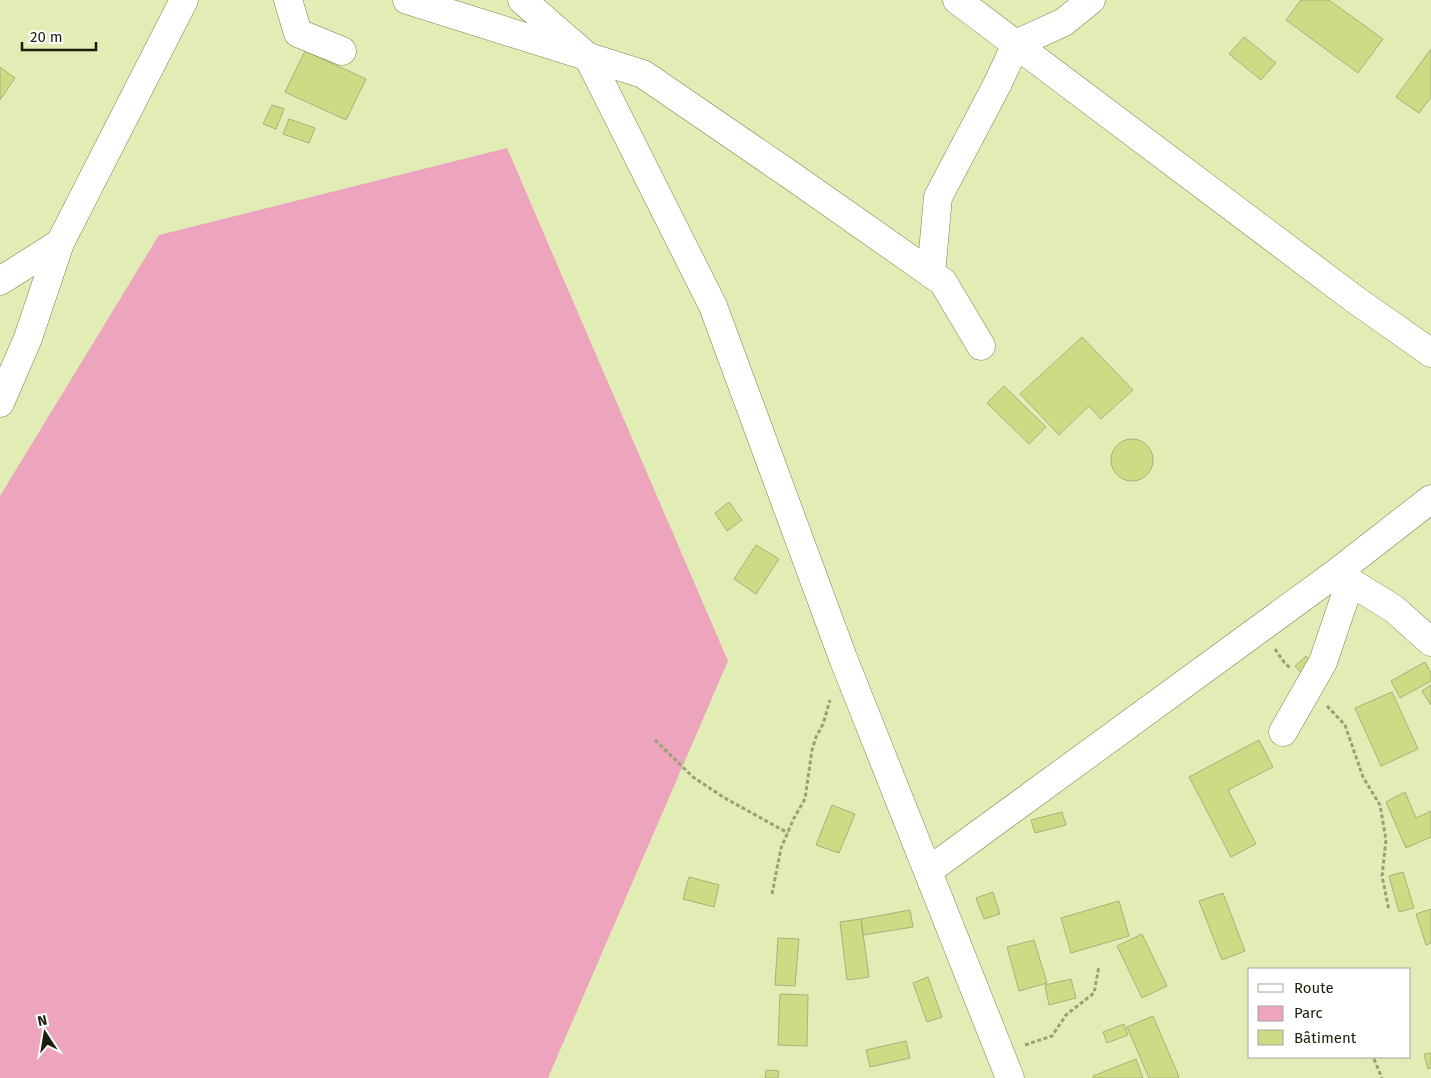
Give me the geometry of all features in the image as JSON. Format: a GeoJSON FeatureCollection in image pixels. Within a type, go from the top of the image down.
{"type":"FeatureCollection","features":[{"type":"Feature","properties":{"kind":"street"},"geometry":{"type":"LineString","coordinates":[[0,403],[28,338],[60,243],[184,0]]}},
{"type":"Feature","properties":{"kind":"street"},"geometry":{"type":"LineString","coordinates":[[288,0],[298,33],[342,51]]}},
{"type":"Feature","properties":{"kind":"street"},"geometry":{"type":"LineString","coordinates":[[407,0],[643,74],[943,282],[981,346]]}},
{"type":"Feature","properties":{"kind":"street"},"geometry":{"type":"LineString","coordinates":[[522,0],[588,57],[713,306],[843,658],[1010,1078]]}},
{"type":"Feature","properties":{"kind":"street"},"geometry":{"type":"LineString","coordinates":[[957,0],[1353,298],[1431,354]]}},
{"type":"Feature","properties":{"kind":"street"},"geometry":{"type":"LineString","coordinates":[[931,274],[938,197],[998,83],[1016,44],[1064,22],[1091,0]]}},
{"type":"Feature","properties":{"kind":"street"},"geometry":{"type":"LineString","coordinates":[[0,281],[60,243]]}},
{"type":"Feature","properties":{"kind":"street"},"geometry":{"type":"LineString","coordinates":[[928,871],[1261,628],[1343,577],[1431,499]]}},
{"type":"Feature","properties":{"kind":"street"},"geometry":{"type":"LineString","coordinates":[[1343,577],[1394,609],[1431,642]]}},
{"type":"Feature","properties":{"kind":"street"},"geometry":{"type":"LineString","coordinates":[[1283,732],[1323,662],[1343,577]]}},
{"type":"Feature","properties":{"kind":"path"},"geometry":{"type":"LineString","coordinates":[[1261,628],[1284,662],[1309,686],[1344,725],[1363,777],[1380,805],[1386,840],[1382,876],[1389,910]]}},
{"type":"Feature","properties":{"kind":"path"},"geometry":{"type":"LineString","coordinates":[[772,894],[781,848],[805,799],[812,750],[832,696]]}},
{"type":"Feature","properties":{"kind":"path"},"geometry":{"type":"LineString","coordinates":[[655,740],[693,776],[723,797],[788,833]]}},
{"type":"Feature","properties":{"kind":"path"},"geometry":{"type":"LineString","coordinates":[[1000,1053],[1052,1036],[1066,1015],[1094,993],[1099,966]]}},
{"type":"Feature","properties":{"kind":"path"},"geometry":{"type":"LineString","coordinates":[[1374,1059],[1382,1078]]}},
{"type":"Feature","properties":{"kind":"green space"},"geometry":{"type":"Polygon","coordinates":[[[507,148],[728,661],[548,1078],[0,1078],[0,496],[159,235],[507,148]]]}},
{"type":"Feature","properties":{"kind":"building"},"geometry":{"type":"Polygon","coordinates":[[[1301,0],[1329,0],[1383,39],[1358,73],[1286,20],[1301,0]]]}},
{"type":"Feature","properties":{"kind":"building"},"geometry":{"type":"Polygon","coordinates":[[[1244,37],[1276,63],[1261,80],[1229,54],[1244,37]]]}},
{"type":"Feature","properties":{"kind":"building"},"geometry":{"type":"Polygon","coordinates":[[[1431,49],[1431,97],[1419,113],[1396,97],[1431,49]]]}},
{"type":"Feature","properties":{"kind":"building"},"geometry":{"type":"Polygon","coordinates":[[[305,51],[366,79],[346,120],[285,92],[305,51]]]}},
{"type":"Feature","properties":{"kind":"building"},"geometry":{"type":"Polygon","coordinates":[[[0,67],[15,78],[0,100],[0,67]]]}},
{"type":"Feature","properties":{"kind":"building"},"geometry":{"type":"Polygon","coordinates":[[[272,105],[284,109],[276,129],[263,124],[272,105]]]}},
{"type":"Feature","properties":{"kind":"building"},"geometry":{"type":"Polygon","coordinates":[[[289,119],[315,128],[309,143],[283,134],[289,119]]]}},
{"type":"Feature","properties":{"kind":"building"},"geometry":{"type":"Polygon","coordinates":[[[1082,337],[1133,390],[1101,419],[1089,406],[1059,435],[1020,394],[1082,337]]]}},
{"type":"Feature","properties":{"kind":"building"},"geometry":{"type":"Polygon","coordinates":[[[1004,386],[1046,427],[1029,444],[987,403],[1004,386]]]}},
{"type":"Feature","properties":{"kind":"building"},"geometry":{"type":"Polygon","coordinates":[[[1136,439],[1144,442],[1150,448],[1153,460],[1150,472],[1144,478],[1128,481],[1120,478],[1114,472],[1111,456],[1114,448],[1120,442],[1136,439]]]}},
{"type":"Feature","properties":{"kind":"building"},"geometry":{"type":"Polygon","coordinates":[[[729,502],[742,520],[727,531],[715,513],[729,502]]]}},
{"type":"Feature","properties":{"kind":"building"},"geometry":{"type":"Polygon","coordinates":[[[756,545],[779,559],[756,594],[734,579],[756,545]]]}},
{"type":"Feature","properties":{"kind":"building"},"geometry":{"type":"Polygon","coordinates":[[[1306,656],[1314,666],[1303,675],[1295,666],[1306,656]]]}},
{"type":"Feature","properties":{"kind":"building"},"geometry":{"type":"Polygon","coordinates":[[[1425,662],[1431,673],[1431,681],[1400,698],[1391,681],[1425,662]]]}},
{"type":"Feature","properties":{"kind":"building"},"geometry":{"type":"Polygon","coordinates":[[[1431,685],[1431,705],[1422,691],[1431,685]]]}},
{"type":"Feature","properties":{"kind":"building"},"geometry":{"type":"Polygon","coordinates":[[[1392,692],[1418,749],[1381,766],[1355,708],[1392,692]]]}},
{"type":"Feature","properties":{"kind":"building"},"geometry":{"type":"Polygon","coordinates":[[[1259,740],[1273,767],[1228,790],[1256,844],[1231,857],[1189,777],[1259,740]]]}},
{"type":"Feature","properties":{"kind":"building"},"geometry":{"type":"Polygon","coordinates":[[[1405,792],[1416,818],[1431,811],[1431,837],[1406,848],[1386,802],[1405,792]]]}},
{"type":"Feature","properties":{"kind":"building"},"geometry":{"type":"Polygon","coordinates":[[[832,805],[855,814],[839,853],[816,845],[832,805]]]}},
{"type":"Feature","properties":{"kind":"building"},"geometry":{"type":"Polygon","coordinates":[[[1062,812],[1066,825],[1035,833],[1031,820],[1062,812]]]}},
{"type":"Feature","properties":{"kind":"building"},"geometry":{"type":"Polygon","coordinates":[[[1403,872],[1414,908],[1399,912],[1389,876],[1403,872]]]}},
{"type":"Feature","properties":{"kind":"building"},"geometry":{"type":"Polygon","coordinates":[[[689,877],[719,885],[714,907],[683,899],[689,877]]]}},
{"type":"Feature","properties":{"kind":"building"},"geometry":{"type":"Polygon","coordinates":[[[993,892],[1000,914],[984,919],[976,898],[993,892]]]}},
{"type":"Feature","properties":{"kind":"building"},"geometry":{"type":"Polygon","coordinates":[[[1223,893],[1245,951],[1222,960],[1199,901],[1223,893]]]}},
{"type":"Feature","properties":{"kind":"building"},"geometry":{"type":"Polygon","coordinates":[[[1119,901],[1129,936],[1071,953],[1061,918],[1119,901]]]}},
{"type":"Feature","properties":{"kind":"building"},"geometry":{"type":"Polygon","coordinates":[[[1431,909],[1431,943],[1426,945],[1416,914],[1431,909]]]}},
{"type":"Feature","properties":{"kind":"building"},"geometry":{"type":"Polygon","coordinates":[[[910,910],[913,927],[863,935],[861,919],[910,910]]]}},
{"type":"Feature","properties":{"kind":"building"},"geometry":{"type":"Polygon","coordinates":[[[861,919],[869,977],[847,980],[840,922],[861,919]]]}},
{"type":"Feature","properties":{"kind":"building"},"geometry":{"type":"Polygon","coordinates":[[[1142,934],[1167,986],[1142,998],[1117,946],[1142,934]]]}},
{"type":"Feature","properties":{"kind":"building"},"geometry":{"type":"Polygon","coordinates":[[[778,938],[799,939],[795,986],[775,985],[778,938]]]}},
{"type":"Feature","properties":{"kind":"building"},"geometry":{"type":"Polygon","coordinates":[[[1034,940],[1047,983],[1019,991],[1007,947],[1034,940]]]}},
{"type":"Feature","properties":{"kind":"building"},"geometry":{"type":"Polygon","coordinates":[[[928,977],[942,1017],[927,1022],[913,983],[928,977]]]}},
{"type":"Feature","properties":{"kind":"building"},"geometry":{"type":"Polygon","coordinates":[[[1071,979],[1076,998],[1049,1005],[1045,985],[1071,979]]]}},
{"type":"Feature","properties":{"kind":"building"},"geometry":{"type":"Polygon","coordinates":[[[780,994],[808,995],[807,1046],[778,1045],[780,994]]]}},
{"type":"Feature","properties":{"kind":"building"},"geometry":{"type":"Polygon","coordinates":[[[1153,1016],[1179,1077],[1177,1078],[1149,1078],[1127,1027],[1153,1016]]]}},
{"type":"Feature","properties":{"kind":"building"},"geometry":{"type":"Polygon","coordinates":[[[1124,1024],[1128,1035],[1107,1043],[1103,1032],[1124,1024]]]}},
{"type":"Feature","properties":{"kind":"building"},"geometry":{"type":"Polygon","coordinates":[[[906,1041],[910,1058],[870,1067],[866,1050],[906,1041]]]}},
{"type":"Feature","properties":{"kind":"building"},"geometry":{"type":"Polygon","coordinates":[[[1431,1053],[1431,1068],[1428,1069],[1424,1054],[1431,1053]]]}},
{"type":"Feature","properties":{"kind":"building"},"geometry":{"type":"Polygon","coordinates":[[[1136,1059],[1143,1078],[1093,1078],[1093,1076],[1136,1059]]]}},
{"type":"Feature","properties":{"kind":"building"},"geometry":{"type":"Polygon","coordinates":[[[766,1070],[779,1071],[778,1078],[765,1078],[766,1070]]]}}]}
